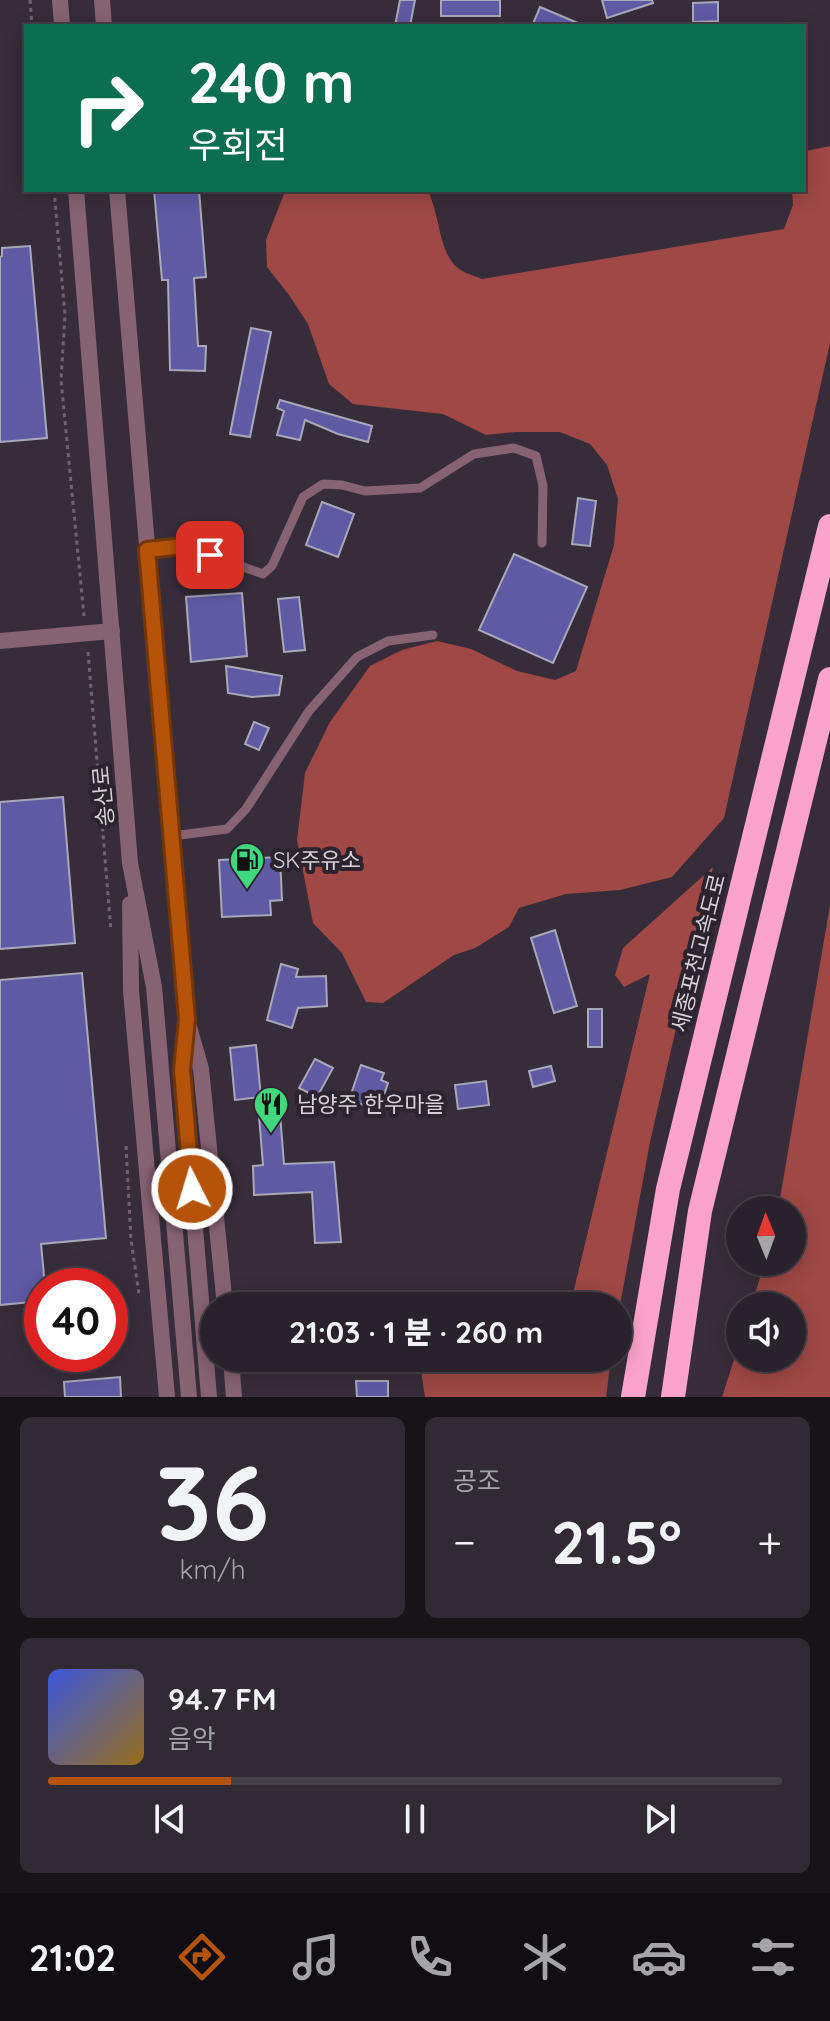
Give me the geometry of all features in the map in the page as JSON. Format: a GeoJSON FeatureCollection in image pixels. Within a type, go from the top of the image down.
{"type":"FeatureCollection","features":[{"type":"Feature","properties":{"kind":"highway","name":"세종포천고속도로"},"geometry":{"type":"LineString","coordinates":[[633,1397],[668,1189],[830,526]]}},
{"type":"Feature","properties":{"kind":"highway"},"geometry":{"type":"LineString","coordinates":[[673,1397],[700,1211],[830,679]]}},
{"type":"Feature","properties":{"kind":"street"},"geometry":{"type":"LineString","coordinates":[[60,0],[62,24]]}},
{"type":"Feature","properties":{"kind":"street"},"geometry":{"type":"LineString","coordinates":[[102,0],[104,24]]}},
{"type":"Feature","properties":{"kind":"street","name":"송산로"},"geometry":{"type":"LineString","coordinates":[[76,192],[130,863],[154,987],[189,1397]]}},
{"type":"Feature","properties":{"kind":"street"},"geometry":{"type":"LineString","coordinates":[[117,192],[187,1019],[182,1070],[209,1397]]}},
{"type":"Feature","properties":{"kind":"street"},"geometry":{"type":"LineString","coordinates":[[0,641],[112,631]]}},
{"type":"Feature","properties":{"kind":"street"},"geometry":{"type":"LineString","coordinates":[[130,863],[131,991],[167,1397]]}},
{"type":"Feature","properties":{"kind":"street"},"geometry":{"type":"LineString","coordinates":[[187,1019],[201,1069],[224,1292]]}},
{"type":"Feature","properties":{"kind":"street"},"geometry":{"type":"LineString","coordinates":[[232,1372],[234,1397]]}},
{"type":"Feature","properties":{"kind":"lane"},"geometry":{"type":"LineString","coordinates":[[147,550],[184,546],[263,574],[272,566],[303,497],[323,484],[365,491],[420,488],[474,454],[514,448],[536,456],[543,486],[542,543]]}},
{"type":"Feature","properties":{"kind":"lane"},"geometry":{"type":"LineString","coordinates":[[172,836],[227,829],[246,809],[309,711],[357,657],[388,641],[433,635]]}},
{"type":"Feature","properties":{"kind":"path"},"geometry":{"type":"LineString","coordinates":[[30,0],[32,24]]}},
{"type":"Feature","properties":{"kind":"path"},"geometry":{"type":"LineString","coordinates":[[54,192],[65,315],[61,380],[112,937]]}},
{"type":"Feature","properties":{"kind":"path"},"geometry":{"type":"LineString","coordinates":[[126,1146],[131,1240],[139,1296]]}},
{"type":"Feature","properties":{"kind":"shaded area"},"geometry":{"type":"Polygon","coordinates":[[[830,146],[830,343],[724,818],[672,877],[620,890],[566,894],[519,908],[509,927],[475,948],[454,955],[383,1003],[366,1002],[342,953],[313,923],[297,840],[305,773],[330,722],[370,666],[402,650],[437,641],[471,649],[517,671],[555,680],[576,671],[614,545],[618,499],[607,465],[590,444],[560,432],[486,435],[443,414],[353,404],[329,384],[308,324],[267,267],[266,240],[284,194],[428,192],[451,261],[460,270],[482,279],[784,229],[793,205],[792,192],[806,192],[806,151],[830,146]]]}},
{"type":"Feature","properties":{"kind":"shaded area"},"geometry":{"type":"Polygon","coordinates":[[[713,867],[650,1142],[622,1292],[573,1292],[650,974],[624,987],[615,975],[623,948],[713,867]]]}},
{"type":"Feature","properties":{"kind":"shaded area"},"geometry":{"type":"Polygon","coordinates":[[[830,905],[830,1397],[722,1397],[730,1372],[806,1372],[806,1292],[755,1292],[761,1276],[806,1276],[806,1196],[780,1196],[830,905]]]}},
{"type":"Feature","properties":{"kind":"shaded area"},"geometry":{"type":"Polygon","coordinates":[[[421,1372],[609,1372],[606,1397],[425,1397],[421,1372]]]}},
{"type":"Feature","properties":{"kind":"building"},"geometry":{"type":"Polygon","coordinates":[[[400,0],[415,0],[410,24],[395,24],[400,0]]]}},
{"type":"Feature","properties":{"kind":"building"},"geometry":{"type":"Polygon","coordinates":[[[441,0],[500,0],[500,16],[441,16],[441,0]]]}},
{"type":"Feature","properties":{"kind":"building"},"geometry":{"type":"Polygon","coordinates":[[[602,0],[652,0],[653,3],[607,18],[602,0]]]}},
{"type":"Feature","properties":{"kind":"building"},"geometry":{"type":"Polygon","coordinates":[[[718,2],[718,21],[693,22],[693,3],[718,2]]]}},
{"type":"Feature","properties":{"kind":"building"},"geometry":{"type":"Polygon","coordinates":[[[540,7],[580,24],[533,24],[540,7]]]}},
{"type":"Feature","properties":{"kind":"building"},"geometry":{"type":"Polygon","coordinates":[[[154,192],[199,192],[206,277],[194,278],[198,346],[206,346],[205,371],[170,370],[168,280],[162,280],[154,192]]]}},
{"type":"Feature","properties":{"kind":"building"},"geometry":{"type":"Polygon","coordinates":[[[30,246],[47,438],[0,442],[0,257],[2,248],[30,246]]]}},
{"type":"Feature","properties":{"kind":"building"},"geometry":{"type":"Polygon","coordinates":[[[251,328],[271,332],[250,437],[230,434],[251,328]]]}},
{"type":"Feature","properties":{"kind":"building"},"geometry":{"type":"Polygon","coordinates":[[[280,400],[372,426],[368,442],[305,420],[300,440],[277,435],[284,411],[277,408],[280,400]]]}},
{"type":"Feature","properties":{"kind":"building"},"geometry":{"type":"Polygon","coordinates":[[[578,498],[596,501],[590,546],[572,544],[578,498]]]}},
{"type":"Feature","properties":{"kind":"building"},"geometry":{"type":"Polygon","coordinates":[[[322,502],[354,514],[338,557],[306,545],[322,502]]]}},
{"type":"Feature","properties":{"kind":"building"},"geometry":{"type":"Polygon","coordinates":[[[514,554],[587,587],[553,663],[479,630],[514,554]]]}},
{"type":"Feature","properties":{"kind":"building"},"geometry":{"type":"Polygon","coordinates":[[[242,593],[247,656],[191,662],[186,597],[242,593]]]}},
{"type":"Feature","properties":{"kind":"building"},"geometry":{"type":"Polygon","coordinates":[[[299,597],[305,650],[284,652],[278,599],[299,597]]]}},
{"type":"Feature","properties":{"kind":"building"},"geometry":{"type":"Polygon","coordinates":[[[226,666],[282,676],[279,695],[252,697],[228,693],[226,666]]]}},
{"type":"Feature","properties":{"kind":"building"},"geometry":{"type":"Polygon","coordinates":[[[254,722],[269,728],[259,750],[245,744],[254,722]]]}},
{"type":"Feature","properties":{"kind":"building"},"geometry":{"type":"Polygon","coordinates":[[[63,797],[75,943],[0,949],[0,802],[63,797]]]}},
{"type":"Feature","properties":{"kind":"building"},"geometry":{"type":"Polygon","coordinates":[[[280,857],[282,900],[270,901],[271,915],[222,917],[219,860],[280,857]]]}},
{"type":"Feature","properties":{"kind":"building"},"geometry":{"type":"Polygon","coordinates":[[[555,930],[577,1006],[554,1013],[531,938],[555,930]]]}},
{"type":"Feature","properties":{"kind":"building"},"geometry":{"type":"Polygon","coordinates":[[[281,964],[298,969],[296,977],[326,976],[327,1006],[298,1008],[292,1028],[267,1020],[281,964]]]}},
{"type":"Feature","properties":{"kind":"building"},"geometry":{"type":"Polygon","coordinates":[[[82,973],[106,1238],[41,1244],[43,1268],[24,1268],[24,1303],[0,1305],[0,980],[82,973]]]}},
{"type":"Feature","properties":{"kind":"building"},"geometry":{"type":"Polygon","coordinates":[[[588,1009],[602,1009],[602,1047],[588,1047],[588,1009]]]}},
{"type":"Feature","properties":{"kind":"building"},"geometry":{"type":"Polygon","coordinates":[[[256,1045],[261,1097],[235,1100],[230,1048],[256,1045]]]}},
{"type":"Feature","properties":{"kind":"building"},"geometry":{"type":"Polygon","coordinates":[[[315,1059],[333,1068],[317,1097],[299,1088],[315,1059]]]}},
{"type":"Feature","properties":{"kind":"building"},"geometry":{"type":"Polygon","coordinates":[[[361,1065],[384,1073],[381,1080],[388,1083],[379,1110],[349,1100],[361,1065]]]}},
{"type":"Feature","properties":{"kind":"building"},"geometry":{"type":"Polygon","coordinates":[[[551,1066],[555,1081],[533,1087],[529,1071],[551,1066]]]}},
{"type":"Feature","properties":{"kind":"building"},"geometry":{"type":"Polygon","coordinates":[[[486,1081],[489,1105],[458,1109],[455,1085],[486,1081]]]}},
{"type":"Feature","properties":{"kind":"building"},"geometry":{"type":"Polygon","coordinates":[[[280,1114],[284,1164],[334,1162],[341,1242],[315,1243],[312,1192],[254,1195],[253,1166],[263,1165],[259,1116],[280,1114]]]}},
{"type":"Feature","properties":{"kind":"building"},"geometry":{"type":"Polygon","coordinates":[[[120,1377],[121,1397],[65,1397],[64,1382],[120,1377]]]}},
{"type":"Feature","properties":{"kind":"building"},"geometry":{"type":"Polygon","coordinates":[[[356,1381],[388,1381],[388,1397],[357,1397],[356,1381]]]}},
{"type":"Feature","properties":{"kind":"place","name":"SK주유소"},"geometry":{"type":"Point","coordinates":[247,891]}},
{"type":"Feature","properties":{"kind":"place","name":"남양주 한우마을"},"geometry":{"type":"Point","coordinates":[271,1135]}},
{"type":"Feature","properties":{"kind":"route"},"geometry":{"type":"LineString","coordinates":[[192,1189],[182,1070],[187,1019],[147,550],[184,546],[210,555]]}}]}
